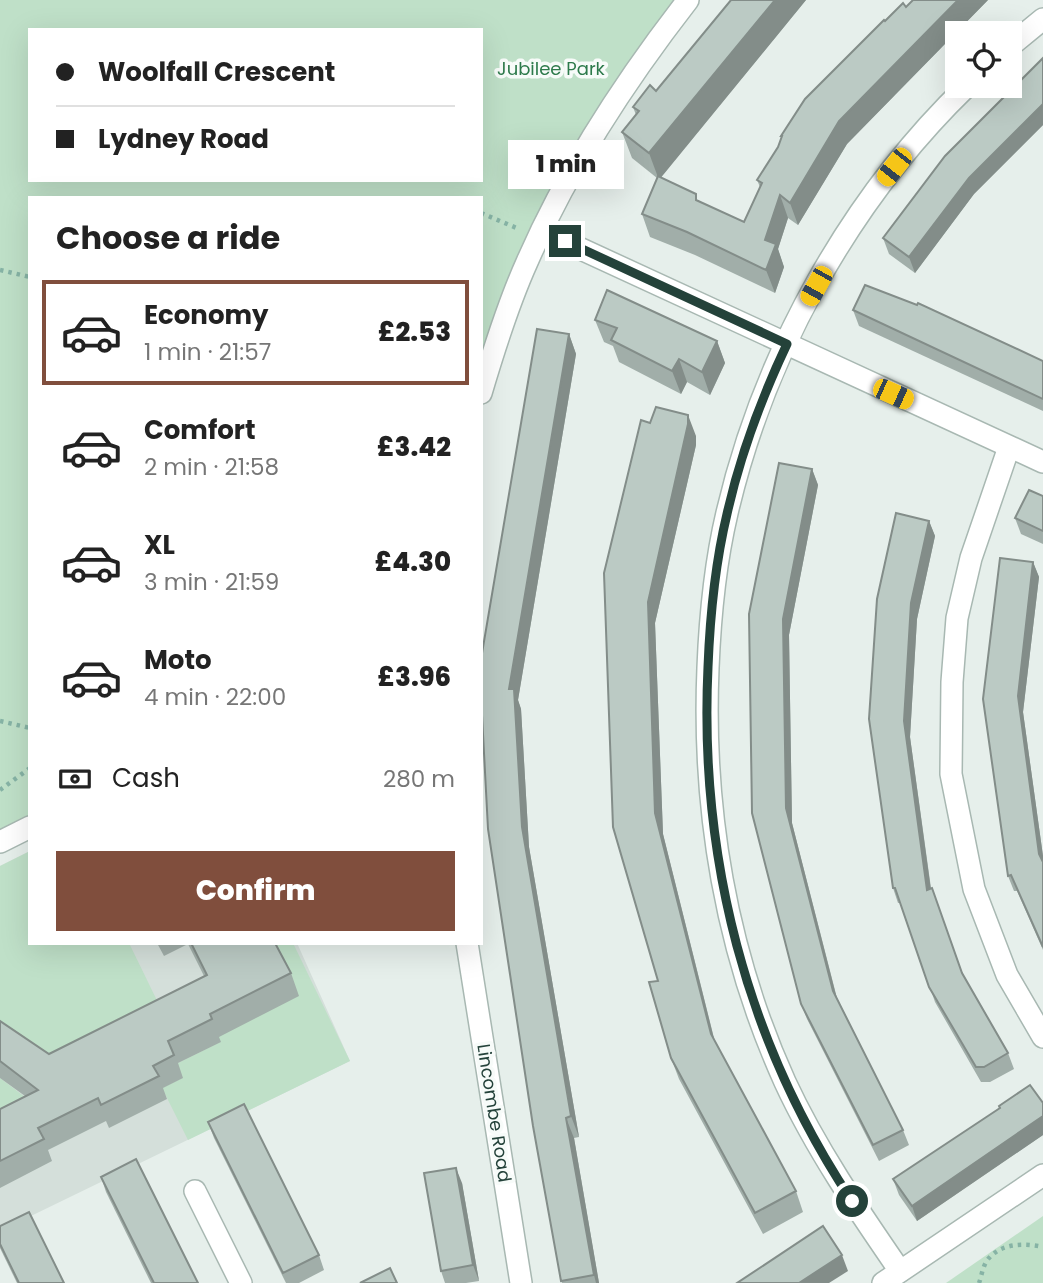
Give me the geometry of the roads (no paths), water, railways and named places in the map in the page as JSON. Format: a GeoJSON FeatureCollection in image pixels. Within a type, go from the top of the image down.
{"type":"FeatureCollection","features":[{"type":"Feature","properties":{"kind":"street"},"geometry":{"type":"LineString","coordinates":[[483,386],[527,262],[571,173],[635,72],[688,0]]}},
{"type":"Feature","properties":{"kind":"street"},"geometry":{"type":"LineString","coordinates":[[1022,37],[1043,19]]}},
{"type":"Feature","properties":{"kind":"street"},"geometry":{"type":"LineString","coordinates":[[955,98],[907,151],[851,227],[821,276],[763,399],[743,454],[718,558],[709,637],[707,763],[724,891],[735,940],[764,1028],[785,1081],[809,1129],[893,1278],[1043,1175]]}},
{"type":"Feature","properties":{"kind":"street"},"geometry":{"type":"LineString","coordinates":[[541,234],[1043,462]]}},
{"type":"Feature","properties":{"kind":"street"},"geometry":{"type":"LineString","coordinates":[[1009,447],[971,558],[957,618],[952,682],[951,774],[974,890],[1007,975],[1043,1037]]}},
{"type":"Feature","properties":{"kind":"street"},"geometry":{"type":"LineString","coordinates":[[0,842],[28,828]]}},
{"type":"Feature","properties":{"kind":"street","name":"Lincombe Road"},"geometry":{"type":"LineString","coordinates":[[467,945],[521,1283]]}},
{"type":"Feature","properties":{"kind":"street"},"geometry":{"type":"LineString","coordinates":[[195,1191],[241,1283]]}},
{"type":"Feature","properties":{"kind":"park label","name":"Jubilee Park"},"geometry":{"type":"Point","coordinates":[551,69]}}]}
